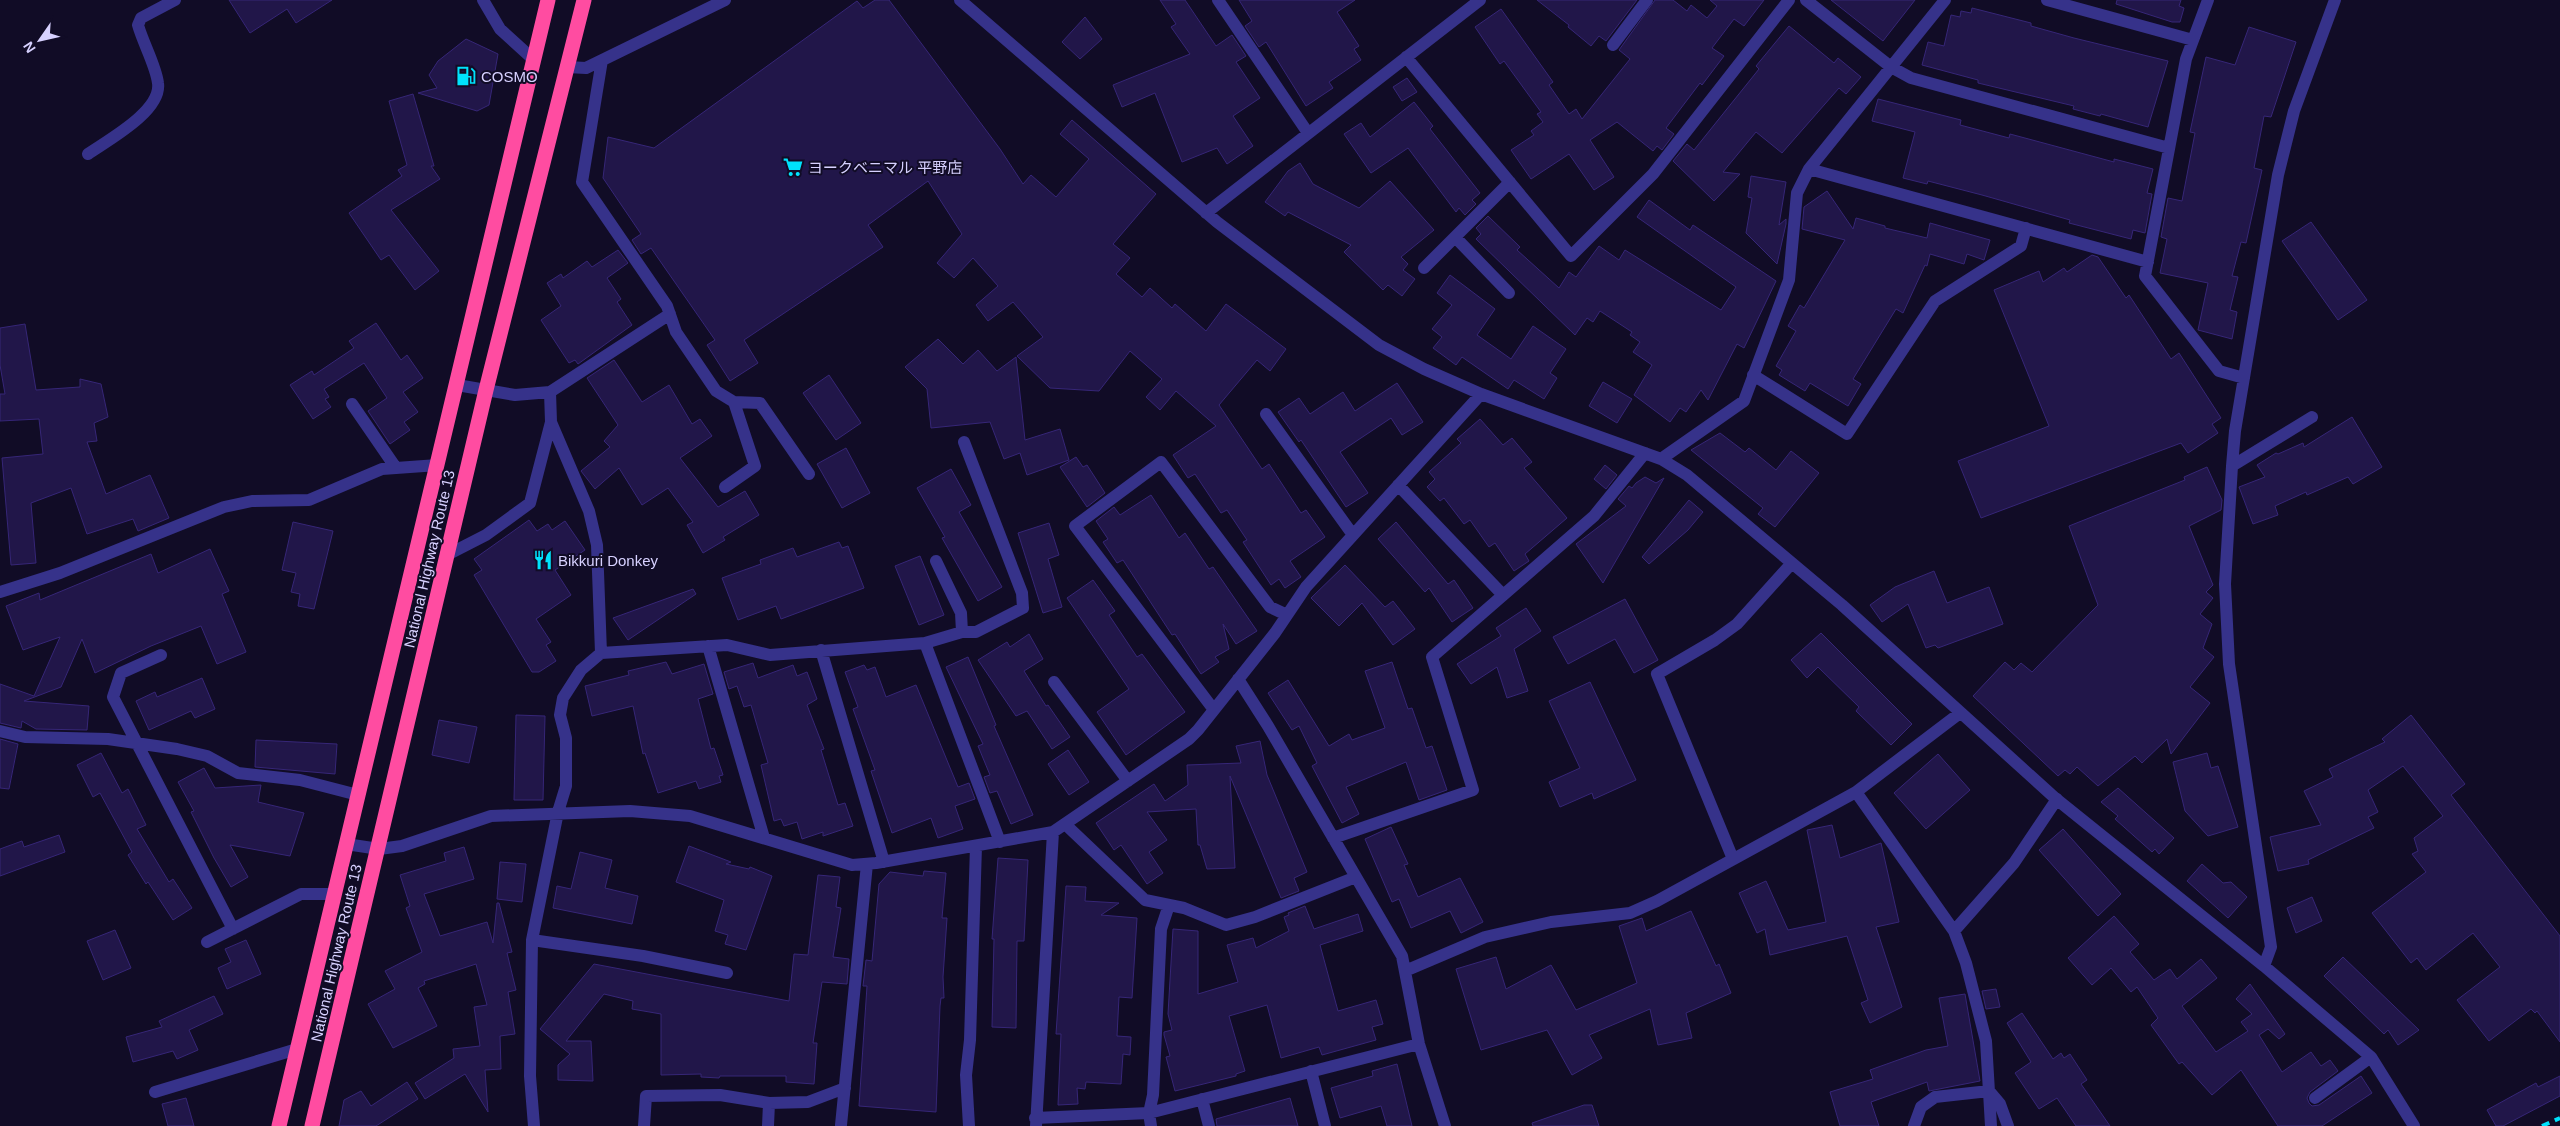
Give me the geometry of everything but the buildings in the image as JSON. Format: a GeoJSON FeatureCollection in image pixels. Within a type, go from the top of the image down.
{"type":"FeatureCollection","features":[{"type":"Feature","properties":{"kind":"highway","name":"National Highway Route 13"},"geometry":{"type":"LineString","coordinates":[[280,1126],[548,0]]}},
{"type":"Feature","properties":{"kind":"highway","name":"National Highway Route 13"},"geometry":{"type":"LineString","coordinates":[[312,1126],[486,390],[584,0]]}},
{"type":"Feature","properties":{"kind":"street"},"geometry":{"type":"LineString","coordinates":[[88,154],[134,122],[154,103],[158,83],[138,25],[141,18],[175,0]]}},
{"type":"Feature","properties":{"kind":"street"},"geometry":{"type":"LineString","coordinates":[[483,0],[500,29],[534,60]]}},
{"type":"Feature","properties":{"kind":"street"},"geometry":{"type":"LineString","coordinates":[[567,66],[586,68],[725,0]]}},
{"type":"Feature","properties":{"kind":"street"},"geometry":{"type":"LineString","coordinates":[[960,0],[1206,213],[1379,345],[1424,370],[1481,394],[1661,459],[1695,481],[1792,563],[2057,800],[2264,966],[2371,1057],[2414,1126]]}},
{"type":"Feature","properties":{"kind":"street"},"geometry":{"type":"LineString","coordinates":[[1218,0],[1308,133]]}},
{"type":"Feature","properties":{"kind":"street"},"geometry":{"type":"LineString","coordinates":[[1206,213],[1480,0]]}},
{"type":"Feature","properties":{"kind":"street"},"geometry":{"type":"LineString","coordinates":[[1613,45],[1647,0]]}},
{"type":"Feature","properties":{"kind":"street"},"geometry":{"type":"LineString","coordinates":[[1406,56],[1571,256],[1653,174],[1789,0]]}},
{"type":"Feature","properties":{"kind":"street"},"geometry":{"type":"LineString","coordinates":[[1806,0],[1891,67],[1911,78],[2169,148]]}},
{"type":"Feature","properties":{"kind":"street"},"geometry":{"type":"LineString","coordinates":[[1661,459],[1744,401],[1789,280],[1798,193],[1809,169],[1945,0]]}},
{"type":"Feature","properties":{"kind":"street"},"geometry":{"type":"LineString","coordinates":[[2047,0],[2193,40]]}},
{"type":"Feature","properties":{"kind":"street"},"geometry":{"type":"LineString","coordinates":[[2208,0],[2186,59],[2146,276],[2219,371],[2244,378]]}},
{"type":"Feature","properties":{"kind":"street"},"geometry":{"type":"LineString","coordinates":[[2264,966],[2270,947],[2228,648],[2225,584],[2232,466],[2235,431],[2278,175],[2294,111],[2335,0]]}},
{"type":"Feature","properties":{"kind":"street"},"geometry":{"type":"LineString","coordinates":[[602,60],[582,182],[667,306],[676,332],[716,391],[734,402],[760,403],[809,474]]}},
{"type":"Feature","properties":{"kind":"street"},"geometry":{"type":"LineString","coordinates":[[1809,169],[2148,262]]}},
{"type":"Feature","properties":{"kind":"street"},"geometry":{"type":"LineString","coordinates":[[1424,268],[1510,182]]}},
{"type":"Feature","properties":{"kind":"street"},"geometry":{"type":"LineString","coordinates":[[1753,375],[1846,434],[1935,301],[2021,246],[2026,228]]}},
{"type":"Feature","properties":{"kind":"street"},"geometry":{"type":"LineString","coordinates":[[1455,238],[1509,293]]}},
{"type":"Feature","properties":{"kind":"street"},"geometry":{"type":"LineString","coordinates":[[457,385],[515,395],[550,392],[670,314]]}},
{"type":"Feature","properties":{"kind":"street"},"geometry":{"type":"LineString","coordinates":[[448,555],[486,535],[530,503],[551,422],[550,392]]}},
{"type":"Feature","properties":{"kind":"street"},"geometry":{"type":"LineString","coordinates":[[346,844],[378,849],[402,846],[492,816],[558,812],[630,811],[690,816],[852,865],[884,862],[1053,832],[1066,825],[1189,739],[1238,680],[1306,587],[1481,394]]}},
{"type":"Feature","properties":{"kind":"street"},"geometry":{"type":"LineString","coordinates":[[725,487],[755,466],[734,402]]}},
{"type":"Feature","properties":{"kind":"street"},"geometry":{"type":"LineString","coordinates":[[352,404],[396,468]]}},
{"type":"Feature","properties":{"kind":"street"},"geometry":{"type":"LineString","coordinates":[[1266,414],[1353,535]]}},
{"type":"Feature","properties":{"kind":"street"},"geometry":{"type":"LineString","coordinates":[[2232,466],[2312,417]]}},
{"type":"Feature","properties":{"kind":"street"},"geometry":{"type":"LineString","coordinates":[[551,422],[589,511],[597,545],[601,653]]}},
{"type":"Feature","properties":{"kind":"street"},"geometry":{"type":"LineString","coordinates":[[534,1126],[530,1076],[532,940],[558,812],[566,786],[566,738],[560,716],[563,698],[581,670],[601,653],[727,645],[770,655],[926,643],[962,632],[976,632],[1023,608],[1022,593],[964,442]]}},
{"type":"Feature","properties":{"kind":"street"},"geometry":{"type":"LineString","coordinates":[[1333,838],[1473,790],[1432,657],[1594,516],[1645,454]]}},
{"type":"Feature","properties":{"kind":"street"},"geometry":{"type":"LineString","coordinates":[[1214,710],[1075,526],[1161,462],[1270,607],[1287,615]]}},
{"type":"Feature","properties":{"kind":"street"},"geometry":{"type":"LineString","coordinates":[[0,592],[60,573],[224,507],[252,501],[309,500],[382,468],[438,465]]}},
{"type":"Feature","properties":{"kind":"street"},"geometry":{"type":"LineString","coordinates":[[1398,485],[1503,595]]}},
{"type":"Feature","properties":{"kind":"street"},"geometry":{"type":"LineString","coordinates":[[936,561],[961,613],[962,632]]}},
{"type":"Feature","properties":{"kind":"street"},"geometry":{"type":"LineString","coordinates":[[1733,858],[1657,674],[1715,640],[1736,624],[1792,563]]}},
{"type":"Feature","properties":{"kind":"street"},"geometry":{"type":"LineString","coordinates":[[926,643],[1000,842]]}},
{"type":"Feature","properties":{"kind":"street"},"geometry":{"type":"LineString","coordinates":[[708,646],[764,838]]}},
{"type":"Feature","properties":{"kind":"street"},"geometry":{"type":"LineString","coordinates":[[821,650],[884,862]]}},
{"type":"Feature","properties":{"kind":"street"},"geometry":{"type":"LineString","coordinates":[[161,655],[121,673],[113,697],[233,929]]}},
{"type":"Feature","properties":{"kind":"street"},"geometry":{"type":"LineString","coordinates":[[1238,680],[1268,726],[1402,956],[1419,1044],[1445,1126]]}},
{"type":"Feature","properties":{"kind":"street"},"geometry":{"type":"LineString","coordinates":[[1054,682],[1128,781]]}},
{"type":"Feature","properties":{"kind":"street"},"geometry":{"type":"LineString","coordinates":[[1405,970],[1485,937],[1551,922],[1630,913],[1657,901],[1856,792],[1960,713]]}},
{"type":"Feature","properties":{"kind":"street"},"geometry":{"type":"LineString","coordinates":[[0,731],[25,737],[108,739],[207,756],[238,773],[300,780],[358,795]]}},
{"type":"Feature","properties":{"kind":"street"},"geometry":{"type":"LineString","coordinates":[[1856,792],[1954,931],[1966,963],[1986,1041],[1991,1126]]}},
{"type":"Feature","properties":{"kind":"street"},"geometry":{"type":"LineString","coordinates":[[1954,931],[2014,862],[2057,800]]}},
{"type":"Feature","properties":{"kind":"street"},"geometry":{"type":"LineString","coordinates":[[1066,825],[1145,900],[1184,908],[1226,925],[1255,917],[1356,878]]}},
{"type":"Feature","properties":{"kind":"street"},"geometry":{"type":"LineString","coordinates":[[1053,832],[1036,1122],[1149,1112],[1419,1044]]}},
{"type":"Feature","properties":{"kind":"street"},"geometry":{"type":"LineString","coordinates":[[969,1126],[966,1075],[970,1040],[976,846]]}},
{"type":"Feature","properties":{"kind":"street"},"geometry":{"type":"LineString","coordinates":[[841,1125],[867,864]]}},
{"type":"Feature","properties":{"kind":"street"},"geometry":{"type":"LineString","coordinates":[[207,942],[301,894],[334,894]]}},
{"type":"Feature","properties":{"kind":"street"},"geometry":{"type":"LineString","coordinates":[[1151,1126],[1149,1112],[1153,1095],[1161,930],[1169,905]]}},
{"type":"Feature","properties":{"kind":"street"},"geometry":{"type":"LineString","coordinates":[[532,940],[643,956],[727,973]]}},
{"type":"Feature","properties":{"kind":"street"},"geometry":{"type":"LineString","coordinates":[[155,1092],[297,1049]]}},
{"type":"Feature","properties":{"kind":"street"},"geometry":{"type":"LineString","coordinates":[[2315,1098],[2371,1057]]}},
{"type":"Feature","properties":{"kind":"street"},"geometry":{"type":"LineString","coordinates":[[1311,1071],[1325,1126]]}},
{"type":"Feature","properties":{"kind":"street"},"geometry":{"type":"LineString","coordinates":[[644,1126],[646,1096],[720,1095],[769,1103],[808,1102],[845,1088]]}},
{"type":"Feature","properties":{"kind":"street"},"geometry":{"type":"LineString","coordinates":[[1914,1126],[1921,1107],[1935,1098],[1990,1091]]}},
{"type":"Feature","properties":{"kind":"street"},"geometry":{"type":"LineString","coordinates":[[1990,1091],[2000,1104],[2008,1126]]}},
{"type":"Feature","properties":{"kind":"street"},"geometry":{"type":"LineString","coordinates":[[1202,1099],[1209,1126]]}},
{"type":"Feature","properties":{"kind":"street"},"geometry":{"type":"LineString","coordinates":[[768,1126],[769,1103]]}},
{"type":"Feature","properties":{"kind":"railway"},"geometry":{"type":"LineString","coordinates":[[2542,1126],[2560,1118]]}},
{"type":"Feature","properties":{"kind":"place","name":"COSMO"},"geometry":{"type":"Point","coordinates":[466,76]}},
{"type":"Feature","properties":{"kind":"place","name":"ヨークベニマル 平野店"},"geometry":{"type":"Point","coordinates":[793,167]}},
{"type":"Feature","properties":{"kind":"place","name":"Bikkuri Donkey"},"geometry":{"type":"Point","coordinates":[543,560]}}]}
